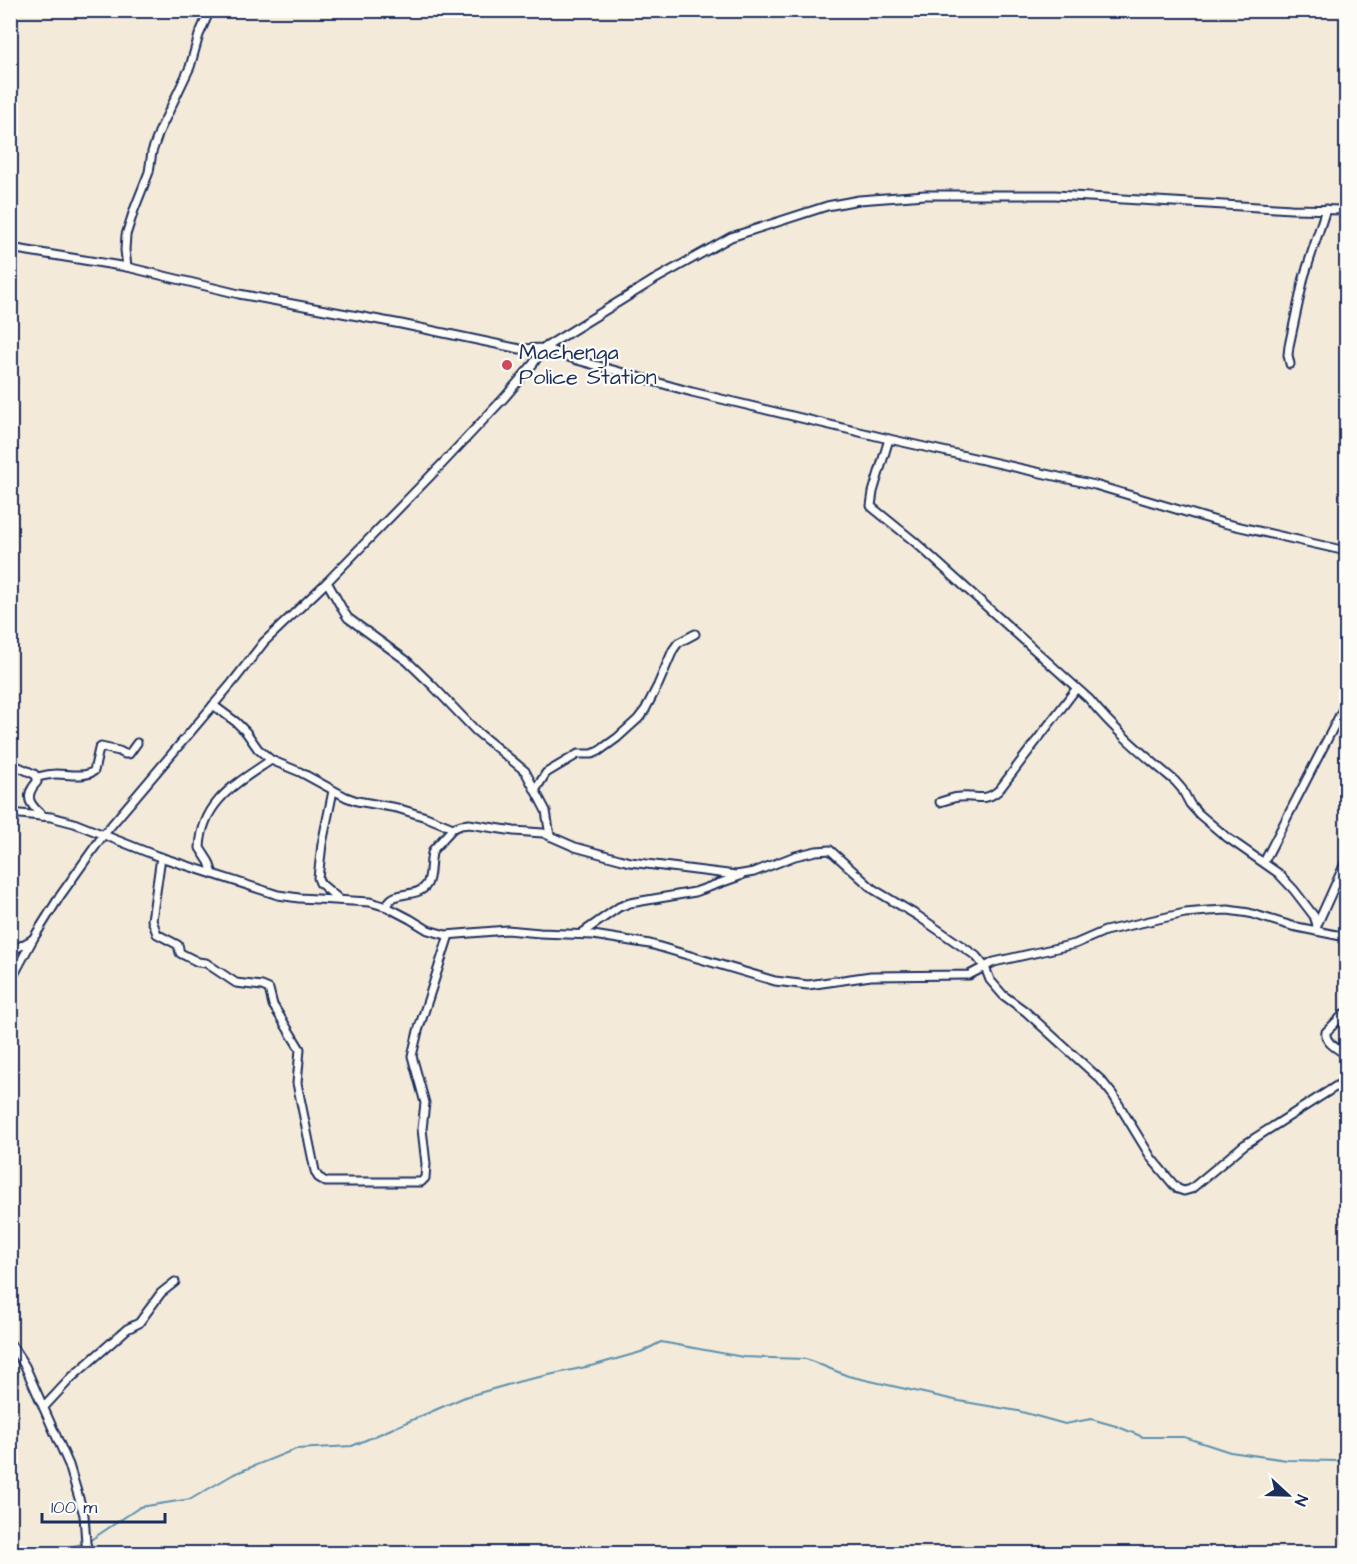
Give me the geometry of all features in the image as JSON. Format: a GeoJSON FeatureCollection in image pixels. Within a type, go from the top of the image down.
{"type":"FeatureCollection","features":[{"type":"Feature","properties":{"kind":"street"},"geometry":{"type":"LineString","coordinates":[[127,267],[126,235],[149,172],[152,152],[190,67],[199,34],[210,10]]}},
{"type":"Feature","properties":{"kind":"street"},"geometry":{"type":"LineString","coordinates":[[10,982],[60,896],[104,834],[264,642],[327,582],[497,406],[544,348],[654,280],[731,237],[818,209],[860,200],[925,195],[1055,195],[1347,210]]}},
{"type":"Feature","properties":{"kind":"street"},"geometry":{"type":"LineString","coordinates":[[1290,364],[1289,346],[1304,277],[1326,209]]}},
{"type":"Feature","properties":{"kind":"street"},"geometry":{"type":"LineString","coordinates":[[10,248],[127,267],[239,294],[493,344],[520,349],[544,348],[577,360],[692,392],[889,440],[1095,485],[1223,523],[1347,551]]}},
{"type":"Feature","properties":{"kind":"street"},"geometry":{"type":"LineString","coordinates":[[889,440],[871,506],[915,542],[1089,699],[1120,734],[1182,789],[1190,804],[1199,814],[1242,849],[1278,873],[1314,916],[1317,928]]}},
{"type":"Feature","properties":{"kind":"street"},"geometry":{"type":"LineString","coordinates":[[327,582],[348,618],[407,661],[476,731],[525,771],[546,811],[550,836]]}},
{"type":"Feature","properties":{"kind":"street"},"geometry":{"type":"LineString","coordinates":[[536,789],[546,773],[578,754],[599,752],[638,719],[658,685],[673,650],[678,643],[695,634]]}},
{"type":"Feature","properties":{"kind":"street"},"geometry":{"type":"LineString","coordinates":[[940,802],[959,797],[987,798],[993,795],[1076,689]]}},
{"type":"Feature","properties":{"kind":"street"},"geometry":{"type":"LineString","coordinates":[[1264,862],[1347,703]]}},
{"type":"Feature","properties":{"kind":"street"},"geometry":{"type":"LineString","coordinates":[[213,705],[236,722],[258,749],[271,759],[333,791],[357,801],[397,808],[453,828]]}},
{"type":"Feature","properties":{"kind":"street"},"geometry":{"type":"LineString","coordinates":[[10,763],[37,777],[54,774],[92,774],[101,747],[129,754],[137,743]]}},
{"type":"Feature","properties":{"kind":"street"},"geometry":{"type":"LineString","coordinates":[[213,874],[200,848],[206,819],[213,805],[229,789],[271,759]]}},
{"type":"Feature","properties":{"kind":"street"},"geometry":{"type":"LineString","coordinates":[[37,777],[37,782],[31,789],[29,801],[33,808],[43,816]]}},
{"type":"Feature","properties":{"kind":"street"},"geometry":{"type":"LineString","coordinates":[[333,791],[322,844],[318,878],[320,883],[340,900]]}},
{"type":"Feature","properties":{"kind":"street"},"geometry":{"type":"LineString","coordinates":[[10,813],[43,816],[74,823],[160,857],[278,895],[370,902],[387,907],[428,930],[449,935],[507,930],[582,933],[650,944],[775,981],[797,984],[808,985],[871,976],[969,975],[994,962],[1075,944],[1105,931],[1185,913],[1208,911],[1228,910],[1249,913],[1292,926],[1317,928],[1347,937]]}},
{"type":"Feature","properties":{"kind":"street"},"geometry":{"type":"LineString","coordinates":[[387,907],[392,897],[407,895],[425,886],[432,850],[453,828],[469,824],[535,832],[575,847],[630,862],[716,873],[745,874]]}},
{"type":"Feature","properties":{"kind":"street"},"geometry":{"type":"LineString","coordinates":[[582,933],[620,907],[630,903],[695,892],[795,856],[830,850],[873,889],[918,916],[976,956],[985,967],[990,980],[1003,995],[1025,1011],[1101,1080],[1113,1095],[1160,1170],[1178,1189],[1184,1191],[1201,1182],[1244,1145],[1347,1080]]}},
{"type":"Feature","properties":{"kind":"street"},"geometry":{"type":"LineString","coordinates":[[160,857],[152,920],[155,931],[178,945],[180,953],[198,962],[206,963],[236,983],[269,989],[273,1005],[300,1048],[297,1083],[303,1114],[315,1171],[318,1177],[326,1182],[421,1182],[425,1178],[426,1164],[422,1129],[425,1102],[412,1056],[449,935]]}},
{"type":"Feature","properties":{"kind":"street"},"geometry":{"type":"LineString","coordinates":[[1317,928],[1347,861]]}},
{"type":"Feature","properties":{"kind":"street"},"geometry":{"type":"LineString","coordinates":[[10,952],[33,939]]}},
{"type":"Feature","properties":{"kind":"street"},"geometry":{"type":"LineString","coordinates":[[1347,1012],[1325,1035],[1327,1040],[1347,1055]]}},
{"type":"Feature","properties":{"kind":"street"},"geometry":{"type":"LineString","coordinates":[[44,1407],[71,1378],[127,1329],[139,1323],[161,1293],[175,1282]]}},
{"type":"Feature","properties":{"kind":"street"},"geometry":{"type":"LineString","coordinates":[[10,1343],[25,1366],[69,1465],[84,1515],[89,1554]]}},
{"type":"Feature","properties":{"kind":"shaded area"},"geometry":{"type":"Polygon","coordinates":[[[11,11],[1346,11],[1346,1553],[11,1553],[11,11]]]}},
{"type":"Feature","properties":{"kind":"waterway"},"geometry":{"type":"LineString","coordinates":[[10,1546],[62,1549],[86,1543],[140,1507],[191,1499],[234,1474],[296,1449],[352,1446],[465,1397],[521,1381],[595,1365],[641,1352],[661,1342],[743,1357],[806,1359],[848,1376],[959,1401],[1018,1411],[1065,1424],[1091,1419],[1143,1437],[1184,1437],[1230,1452],[1287,1460],[1338,1461],[1346,1464]]}},
{"type":"Feature","properties":{"kind":"place","name":"Machenga Police Station"},"geometry":{"type":"Point","coordinates":[507,365]}}]}
